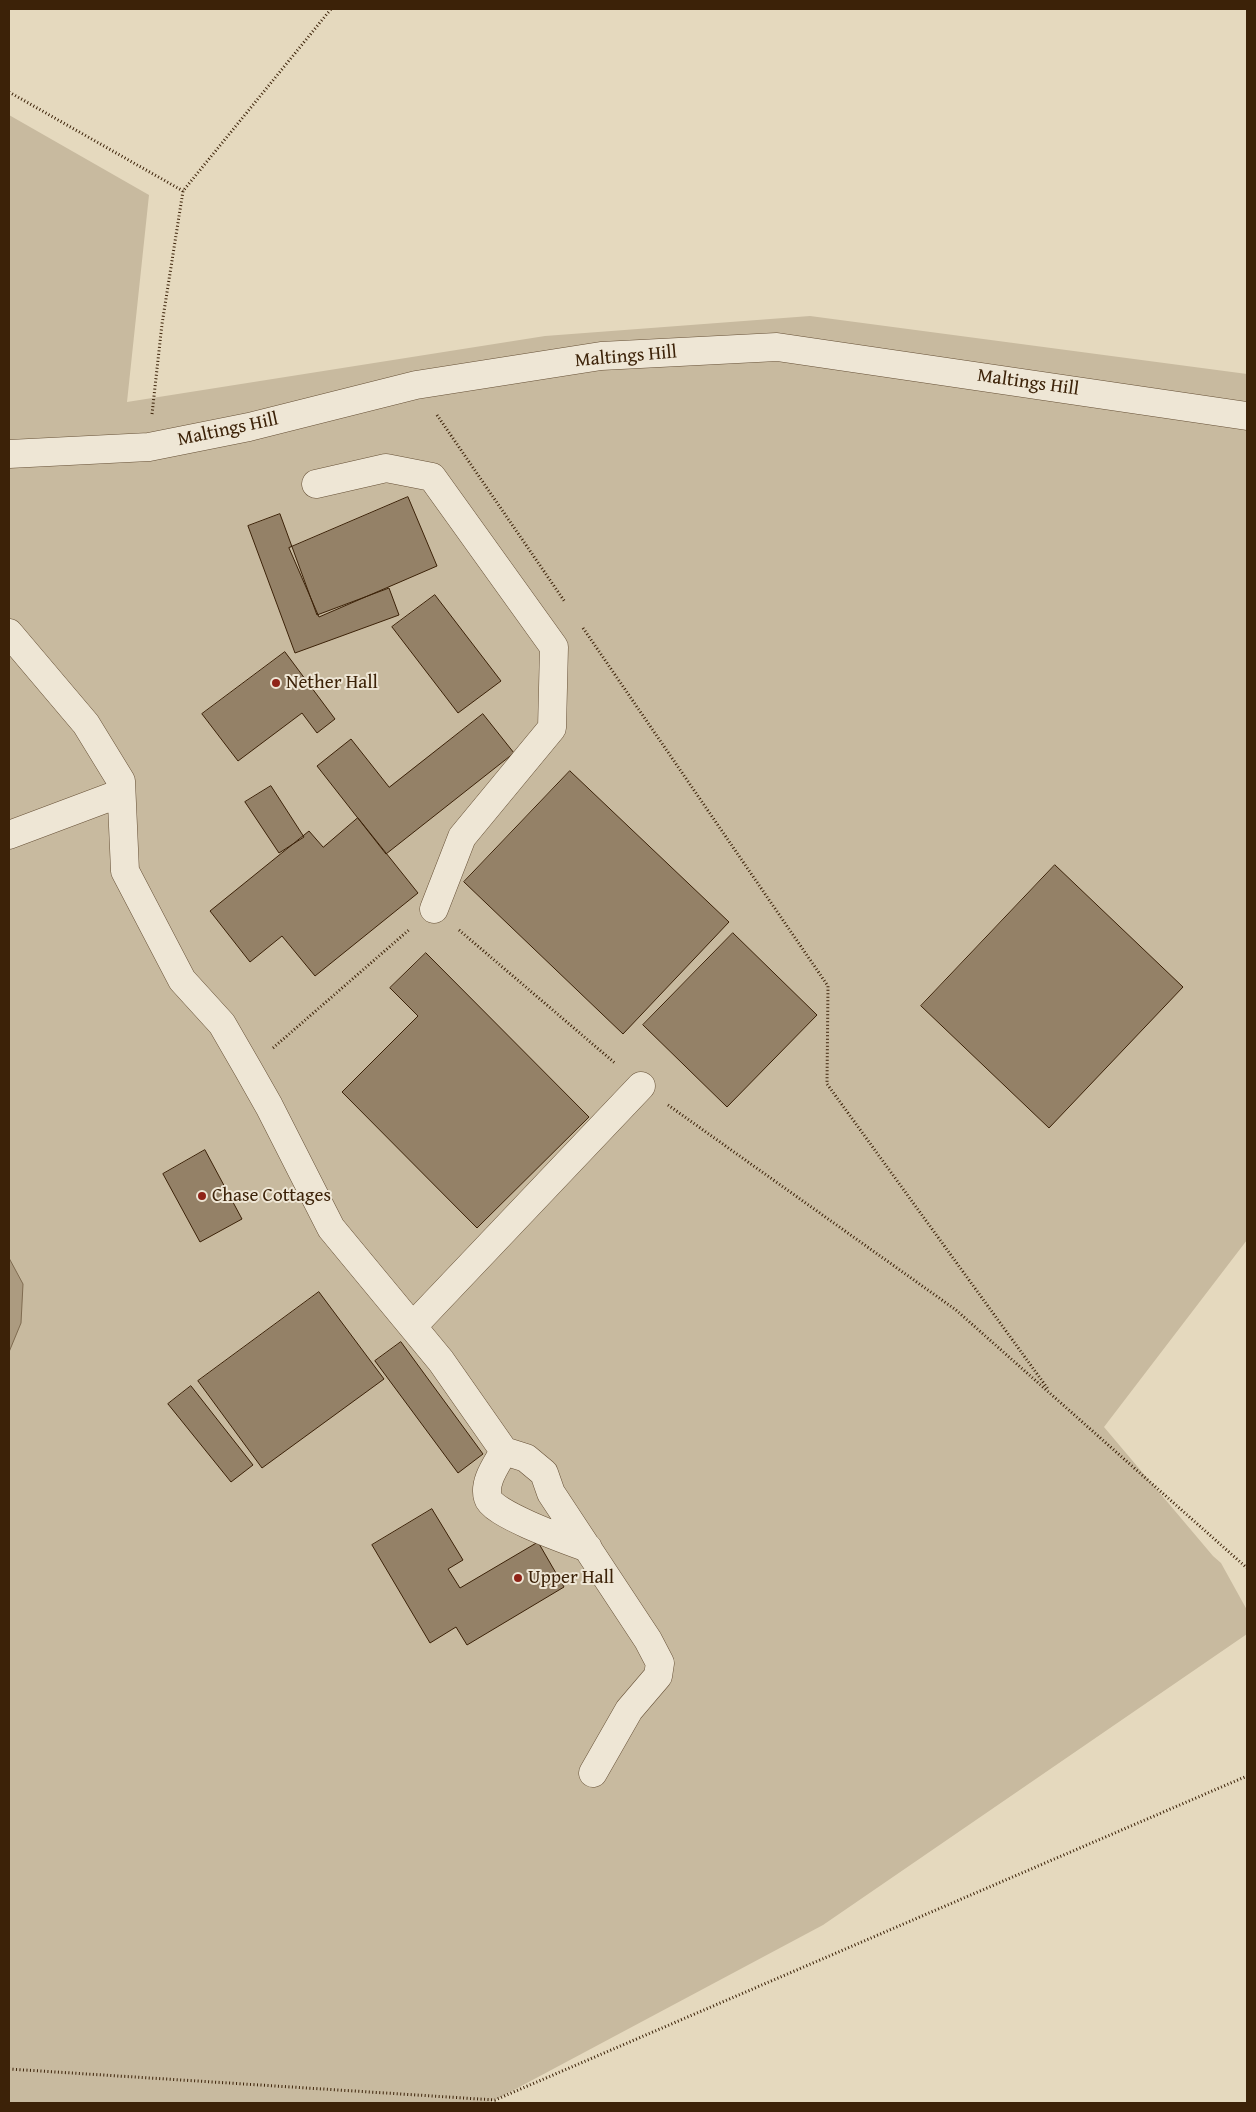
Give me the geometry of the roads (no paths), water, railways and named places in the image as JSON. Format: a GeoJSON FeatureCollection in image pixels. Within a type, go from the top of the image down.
{"type":"FeatureCollection","features":[{"type":"Feature","properties":{"kind":"street","name":"Maltings Hill"},"geometry":{"type":"LineString","coordinates":[[9,454],[149,447],[249,427],[416,385],[600,356],[777,347],[1247,416]]}},
{"type":"Feature","properties":{"kind":"street"},"geometry":{"type":"LineString","coordinates":[[316,484],[386,468],[432,477],[554,647],[552,728],[462,836],[434,909]]}},
{"type":"Feature","properties":{"kind":"street"},"geometry":{"type":"LineString","coordinates":[[9,633],[86,724],[121,781],[125,871],[182,980],[222,1024],[269,1106],[331,1228],[413,1326],[504,1450],[526,1458],[544,1472],[551,1493],[648,1640],[660,1663],[658,1676],[629,1710],[593,1772]]}},
{"type":"Feature","properties":{"kind":"street"},"geometry":{"type":"LineString","coordinates":[[9,835],[121,794]]}},
{"type":"Feature","properties":{"kind":"street"},"geometry":{"type":"LineString","coordinates":[[413,1326],[641,1086]]}},
{"type":"Feature","properties":{"kind":"street"},"geometry":{"type":"LineString","coordinates":[[504,1450],[487,1486],[488,1500],[497,1509],[521,1522],[588,1548]]}},
{"type":"Feature","properties":{"kind":"place","name":"Nether Hall"},"geometry":{"type":"Point","coordinates":[276,683]}},
{"type":"Feature","properties":{"kind":"place","name":"Chase Cottages"},"geometry":{"type":"Point","coordinates":[202,1196]}},
{"type":"Feature","properties":{"kind":"place","name":"Upper Hall"},"geometry":{"type":"Point","coordinates":[518,1578]}}]}
